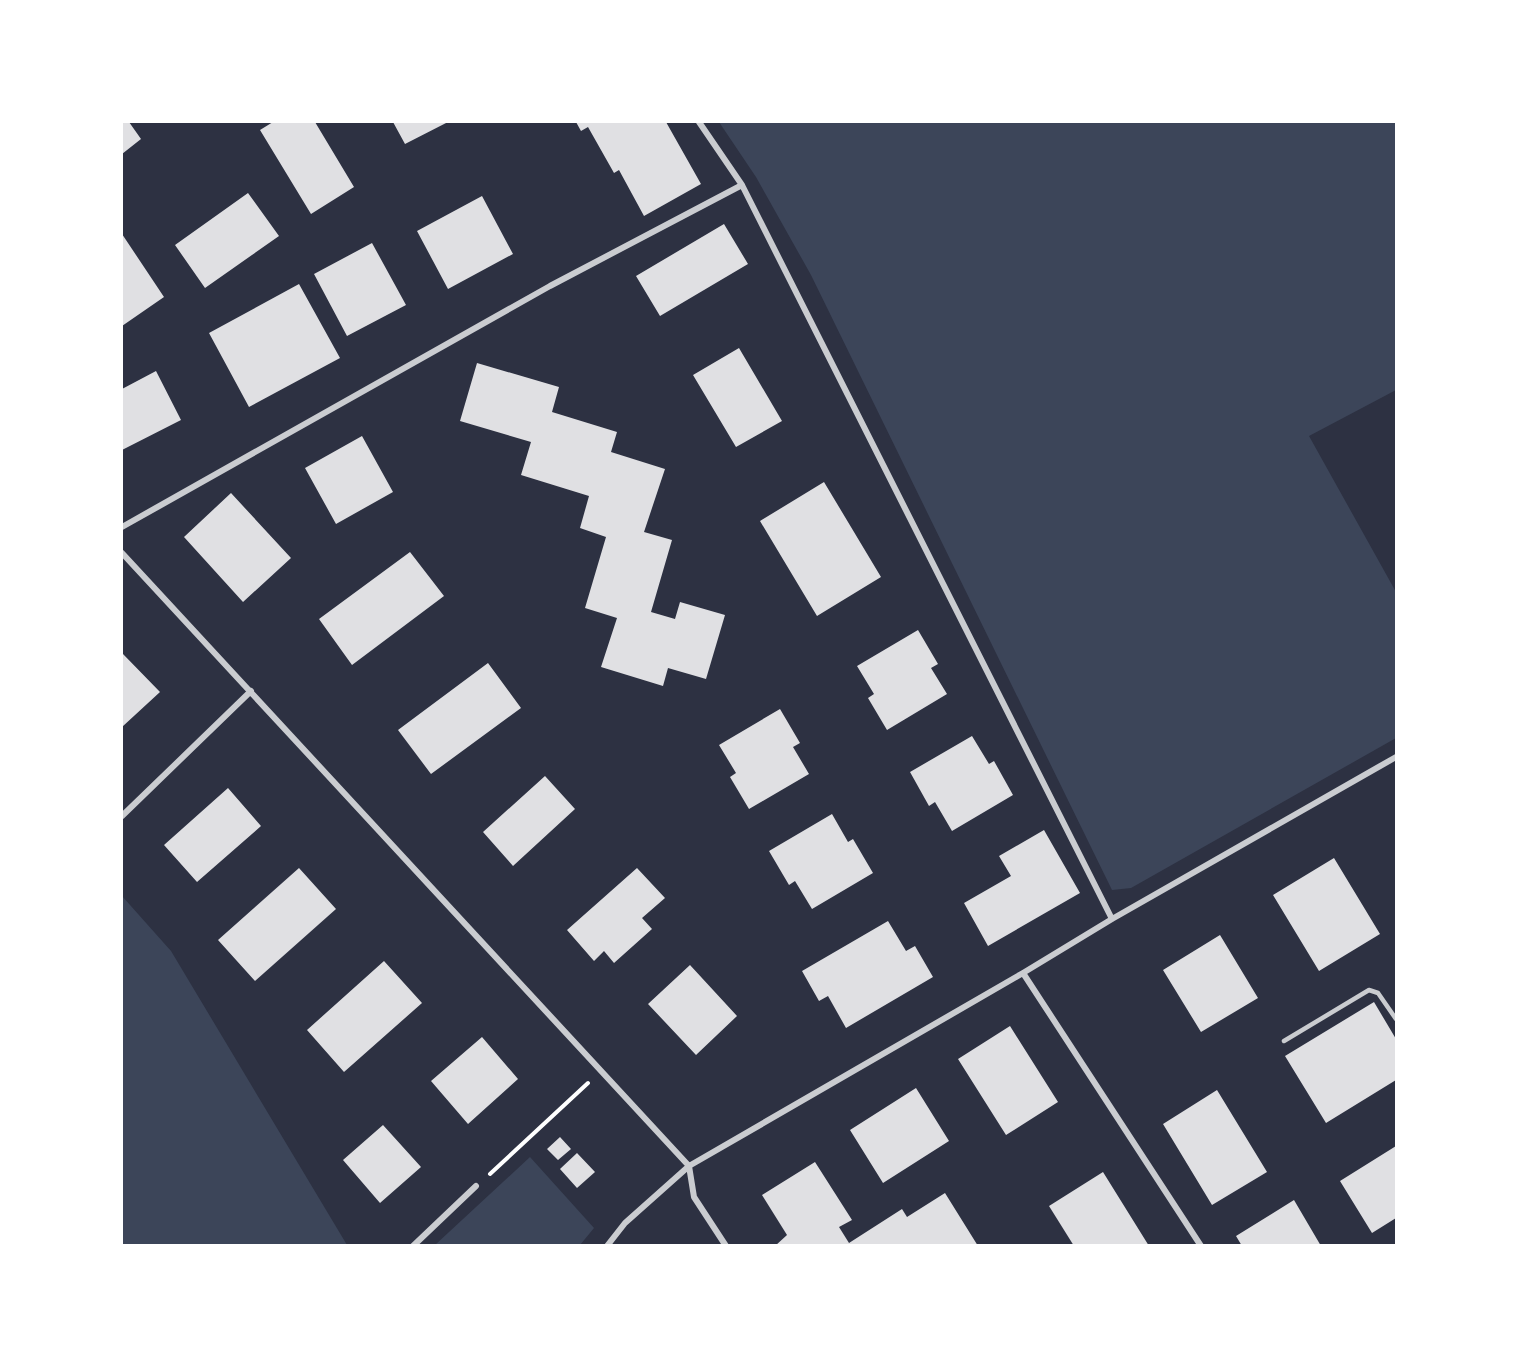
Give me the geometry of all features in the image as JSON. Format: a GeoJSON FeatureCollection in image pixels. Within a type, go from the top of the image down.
{"type":"FeatureCollection","features":[{"type":"Feature","properties":{"kind":"street"},"geometry":{"type":"LineString","coordinates":[[699,122],[742,185],[1112,919]]}},
{"type":"Feature","properties":{"kind":"street"},"geometry":{"type":"LineString","coordinates":[[122,527],[550,286],[742,185]]}},
{"type":"Feature","properties":{"kind":"street"},"geometry":{"type":"LineString","coordinates":[[122,553],[689,1166],[694,1197],[726,1245]]}},
{"type":"Feature","properties":{"kind":"street"},"geometry":{"type":"LineString","coordinates":[[122,816],[251,691]]}},
{"type":"Feature","properties":{"kind":"street"},"geometry":{"type":"LineString","coordinates":[[607,1245],[625,1223],[689,1166],[1112,919],[1396,757]]}},
{"type":"Feature","properties":{"kind":"street"},"geometry":{"type":"LineString","coordinates":[[1023,973],[1201,1245]]}},
{"type":"Feature","properties":{"kind":"street"},"geometry":{"type":"LineString","coordinates":[[413,1245],[476,1186]]}},
{"type":"Feature","properties":{"kind":"lane"},"geometry":{"type":"LineString","coordinates":[[1284,1041],[1369,990],[1378,993],[1396,1019]]}},
{"type":"Feature","properties":{"kind":"path"},"geometry":{"type":"LineString","coordinates":[[476,1186],[589,1082]]}},
{"type":"Feature","properties":{"kind":"shaded area"},"geometry":{"type":"Polygon","coordinates":[[[719,122],[1396,122],[1396,390],[1309,436],[1396,592],[1396,738],[1131,888],[1112,890],[811,275],[756,177],[719,122]]]}},
{"type":"Feature","properties":{"kind":"shaded area"},"geometry":{"type":"Polygon","coordinates":[[[122,896],[171,951],[347,1245],[122,1245],[122,896]]]}},
{"type":"Feature","properties":{"kind":"shaded area"},"geometry":{"type":"Polygon","coordinates":[[[530,1157],[594,1228],[580,1245],[435,1245],[530,1157]]]}},
{"type":"Feature","properties":{"kind":"building"},"geometry":{"type":"Polygon","coordinates":[[[122,122],[129,122],[141,139],[122,154],[122,122]]]}},
{"type":"Feature","properties":{"kind":"building"},"geometry":{"type":"Polygon","coordinates":[[[273,122],[315,122],[354,187],[311,214],[260,130],[273,122]]]}},
{"type":"Feature","properties":{"kind":"building"},"geometry":{"type":"Polygon","coordinates":[[[393,122],[448,122],[405,144],[393,122]]]}},
{"type":"Feature","properties":{"kind":"building"},"geometry":{"type":"Polygon","coordinates":[[[576,122],[666,122],[701,184],[644,216],[619,170],[614,173],[588,127],[581,131],[576,122]]]}},
{"type":"Feature","properties":{"kind":"building"},"geometry":{"type":"Polygon","coordinates":[[[248,193],[279,236],[205,288],[175,245],[248,193]]]}},
{"type":"Feature","properties":{"kind":"building"},"geometry":{"type":"Polygon","coordinates":[[[482,196],[513,254],[448,289],[417,231],[482,196]]]}},
{"type":"Feature","properties":{"kind":"building"},"geometry":{"type":"Polygon","coordinates":[[[724,224],[748,264],[660,316],[636,276],[724,224]]]}},
{"type":"Feature","properties":{"kind":"building"},"geometry":{"type":"Polygon","coordinates":[[[122,234],[164,297],[122,326],[122,234]]]}},
{"type":"Feature","properties":{"kind":"building"},"geometry":{"type":"Polygon","coordinates":[[[372,243],[406,305],[347,336],[314,274],[372,243]]]}},
{"type":"Feature","properties":{"kind":"building"},"geometry":{"type":"Polygon","coordinates":[[[299,284],[340,358],[249,407],[209,333],[299,284]]]}},
{"type":"Feature","properties":{"kind":"building"},"geometry":{"type":"Polygon","coordinates":[[[739,348],[782,421],[736,447],[693,375],[739,348]]]}},
{"type":"Feature","properties":{"kind":"building"},"geometry":{"type":"Polygon","coordinates":[[[477,363],[559,387],[552,412],[617,432],[611,452],[665,469],[644,532],[672,540],[651,612],[675,619],[680,602],[725,615],[706,679],[668,668],[663,686],[601,667],[617,618],[585,608],[606,537],[580,528],[589,496],[521,475],[531,442],[460,421],[477,363]]]}},
{"type":"Feature","properties":{"kind":"building"},"geometry":{"type":"Polygon","coordinates":[[[156,371],[181,420],[122,450],[122,389],[156,371]]]}},
{"type":"Feature","properties":{"kind":"building"},"geometry":{"type":"Polygon","coordinates":[[[362,436],[393,492],[336,524],[305,468],[362,436]]]}},
{"type":"Feature","properties":{"kind":"building"},"geometry":{"type":"Polygon","coordinates":[[[824,482],[881,577],[817,616],[760,521],[824,482]]]}},
{"type":"Feature","properties":{"kind":"building"},"geometry":{"type":"Polygon","coordinates":[[[231,493],[291,558],[243,602],[184,537],[231,493]]]}},
{"type":"Feature","properties":{"kind":"building"},"geometry":{"type":"Polygon","coordinates":[[[410,552],[444,596],[352,665],[319,619],[410,552]]]}},
{"type":"Feature","properties":{"kind":"building"},"geometry":{"type":"Polygon","coordinates":[[[918,630],[938,664],[931,668],[947,694],[887,730],[868,698],[874,694],[857,666],[918,630]]]}},
{"type":"Feature","properties":{"kind":"building"},"geometry":{"type":"Polygon","coordinates":[[[123,654],[160,692],[122,727],[122,656],[123,654]]]}},
{"type":"Feature","properties":{"kind":"building"},"geometry":{"type":"Polygon","coordinates":[[[488,663],[521,708],[431,774],[398,730],[488,663]]]}},
{"type":"Feature","properties":{"kind":"building"},"geometry":{"type":"Polygon","coordinates":[[[780,709],[800,743],[793,747],[809,774],[749,809],[730,777],[736,773],[719,745],[780,709]]]}},
{"type":"Feature","properties":{"kind":"building"},"geometry":{"type":"Polygon","coordinates":[[[972,736],[989,764],[994,761],[1013,795],[952,831],[935,802],[929,806],[910,772],[972,736]]]}},
{"type":"Feature","properties":{"kind":"building"},"geometry":{"type":"Polygon","coordinates":[[[545,776],[575,809],[513,866],[483,832],[545,776]]]}},
{"type":"Feature","properties":{"kind":"building"},"geometry":{"type":"Polygon","coordinates":[[[228,788],[261,826],[197,882],[164,845],[228,788]]]}},
{"type":"Feature","properties":{"kind":"building"},"geometry":{"type":"Polygon","coordinates":[[[832,814],[848,842],[853,839],[873,873],[812,909],[795,881],[789,885],[769,851],[832,814]]]}},
{"type":"Feature","properties":{"kind":"building"},"geometry":{"type":"Polygon","coordinates":[[[1044,830],[1080,893],[988,946],[964,903],[1011,876],[999,856],[1044,830]]]}},
{"type":"Feature","properties":{"kind":"building"},"geometry":{"type":"Polygon","coordinates":[[[1334,858],[1380,934],[1319,971],[1273,895],[1334,858]]]}},
{"type":"Feature","properties":{"kind":"building"},"geometry":{"type":"Polygon","coordinates":[[[299,868],[336,909],[255,981],[218,940],[299,868]]]}},
{"type":"Feature","properties":{"kind":"building"},"geometry":{"type":"Polygon","coordinates":[[[637,868],[665,898],[642,918],[652,929],[614,963],[604,951],[594,961],[567,930],[637,868]]]}},
{"type":"Feature","properties":{"kind":"building"},"geometry":{"type":"Polygon","coordinates":[[[888,921],[906,951],[915,946],[933,977],[846,1028],[828,996],[819,1001],[802,971],[888,921]]]}},
{"type":"Feature","properties":{"kind":"building"},"geometry":{"type":"Polygon","coordinates":[[[1220,935],[1258,998],[1201,1032],[1163,970],[1220,935]]]}},
{"type":"Feature","properties":{"kind":"building"},"geometry":{"type":"Polygon","coordinates":[[[384,961],[422,1003],[344,1072],[307,1030],[384,961]]]}},
{"type":"Feature","properties":{"kind":"building"},"geometry":{"type":"Polygon","coordinates":[[[690,965],[737,1016],[696,1055],[648,1004],[690,965]]]}},
{"type":"Feature","properties":{"kind":"building"},"geometry":{"type":"Polygon","coordinates":[[[1374,1002],[1396,1039],[1396,1080],[1326,1123],[1285,1056],[1374,1002]]]}},
{"type":"Feature","properties":{"kind":"building"},"geometry":{"type":"Polygon","coordinates":[[[1010,1026],[1058,1102],[1006,1135],[958,1059],[1010,1026]]]}},
{"type":"Feature","properties":{"kind":"building"},"geometry":{"type":"Polygon","coordinates":[[[482,1037],[518,1079],[468,1124],[431,1081],[482,1037]]]}},
{"type":"Feature","properties":{"kind":"building"},"geometry":{"type":"Polygon","coordinates":[[[916,1088],[949,1141],[883,1183],[850,1130],[916,1088]]]}},
{"type":"Feature","properties":{"kind":"building"},"geometry":{"type":"Polygon","coordinates":[[[1217,1090],[1267,1172],[1212,1205],[1163,1124],[1217,1090]]]}},
{"type":"Feature","properties":{"kind":"building"},"geometry":{"type":"Polygon","coordinates":[[[383,1125],[421,1167],[380,1203],[343,1160],[383,1125]]]}},
{"type":"Feature","properties":{"kind":"building"},"geometry":{"type":"Polygon","coordinates":[[[560,1137],[571,1149],[558,1160],[547,1149],[560,1137]]]}},
{"type":"Feature","properties":{"kind":"building"},"geometry":{"type":"Polygon","coordinates":[[[1396,1146],[1396,1218],[1372,1233],[1340,1181],[1396,1146]]]}},
{"type":"Feature","properties":{"kind":"building"},"geometry":{"type":"Polygon","coordinates":[[[577,1153],[595,1172],[577,1188],[560,1169],[577,1153]]]}},
{"type":"Feature","properties":{"kind":"building"},"geometry":{"type":"Polygon","coordinates":[[[815,1162],[852,1220],[839,1227],[849,1243],[902,1209],[907,1217],[945,1193],[978,1246],[775,1246],[787,1235],[762,1195],[815,1162]]]}},
{"type":"Feature","properties":{"kind":"building"},"geometry":{"type":"Polygon","coordinates":[[[1103,1172],[1149,1246],[1074,1246],[1049,1206],[1103,1172]]]}},
{"type":"Feature","properties":{"kind":"building"},"geometry":{"type":"Polygon","coordinates":[[[1294,1200],[1321,1246],[1242,1246],[1236,1236],[1294,1200]]]}}]}
